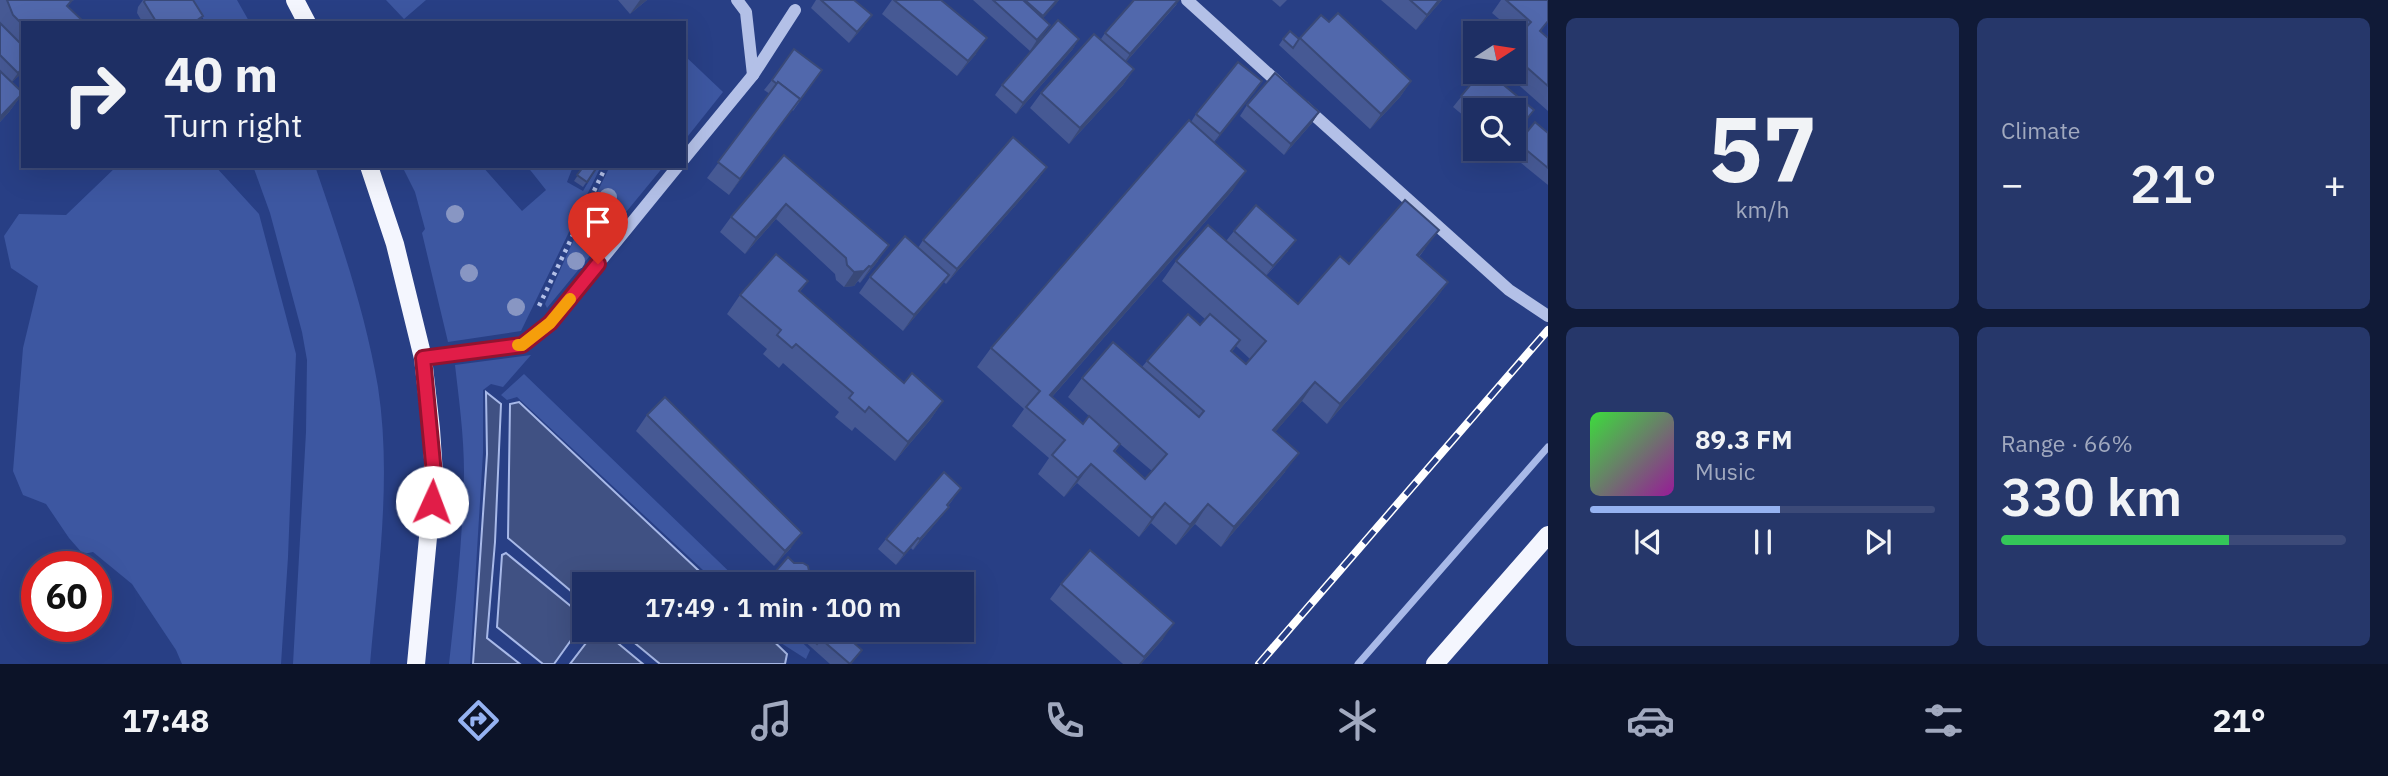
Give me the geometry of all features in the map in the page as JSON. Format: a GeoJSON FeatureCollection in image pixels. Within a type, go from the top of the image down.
{"type":"FeatureCollection","features":[{"type":"Feature","properties":{"kind":"main road"},"geometry":{"type":"LineString","coordinates":[[295,0],[306,21]]}},
{"type":"Feature","properties":{"kind":"main road"},"geometry":{"type":"LineString","coordinates":[[370,168],[395,244],[423,358],[434,474],[416,664]]}},
{"type":"Feature","properties":{"kind":"main road"},"geometry":{"type":"LineString","coordinates":[[1435,664],[1548,536]]}},
{"type":"Feature","properties":{"kind":"street"},"geometry":{"type":"LineString","coordinates":[[737,0],[746,12],[753,75]]}},
{"type":"Feature","properties":{"kind":"street"},"geometry":{"type":"LineString","coordinates":[[1187,0],[1509,290],[1548,316]]}},
{"type":"Feature","properties":{"kind":"street"},"geometry":{"type":"LineString","coordinates":[[686,157],[753,75],[795,10]]}},
{"type":"Feature","properties":{"kind":"street"},"geometry":{"type":"LineString","coordinates":[[423,358],[522,345],[550,323],[676,168]]}},
{"type":"Feature","properties":{"kind":"path"},"geometry":{"type":"LineString","coordinates":[[537,309],[605,168]]}},
{"type":"Feature","properties":{"kind":"shaded area"},"geometry":{"type":"Polygon","coordinates":[[[191,0],[237,0],[249,21],[205,21],[191,0]]]}},
{"type":"Feature","properties":{"kind":"shaded area"},"geometry":{"type":"Polygon","coordinates":[[[386,0],[426,0],[404,19],[386,0]]]}},
{"type":"Feature","properties":{"kind":"shaded area"},"geometry":{"type":"Polygon","coordinates":[[[686,57],[723,92],[686,138],[686,57]]]}},
{"type":"Feature","properties":{"kind":"shaded area"},"geometry":{"type":"Polygon","coordinates":[[[115,168],[217,168],[259,214],[296,354],[281,664],[182,664],[176,650],[132,584],[112,568],[112,551],[80,551],[46,504],[23,495],[13,471],[23,348],[38,286],[11,268],[4,236],[19,214],[66,215],[115,168]]]}},
{"type":"Feature","properties":{"kind":"shaded area"},"geometry":{"type":"Polygon","coordinates":[[[254,168],[316,168],[366,331],[378,387],[384,456],[380,560],[370,664],[293,664],[306,432],[307,360],[270,213],[254,168]]]}},
{"type":"Feature","properties":{"kind":"shaded area"},"geometry":{"type":"Polygon","coordinates":[[[398,168],[484,168],[522,211],[546,190],[529,168],[571,168],[567,182],[583,191],[595,168],[600,168],[521,331],[448,342],[415,192],[404,170],[398,168]]]}},
{"type":"Feature","properties":{"kind":"shaded area"},"geometry":{"type":"Polygon","coordinates":[[[609,168],[662,168],[547,308],[545,304],[609,168]]]}},
{"type":"Feature","properties":{"kind":"shaded area"},"geometry":{"type":"Polygon","coordinates":[[[531,355],[503,387],[491,384],[483,390],[483,453],[470,664],[449,664],[461,544],[464,472],[455,365],[531,355]]]}},
{"type":"Feature","properties":{"kind":"shaded area"},"geometry":{"type":"Polygon","coordinates":[[[524,374],[730,572],[705,572],[517,397],[507,400],[501,395],[524,374]]]}},
{"type":"Feature","properties":{"kind":"shaded area"},"geometry":{"type":"Polygon","coordinates":[[[486,392],[501,404],[495,542],[487,638],[520,664],[473,664],[487,454],[486,392]]]}},
{"type":"Feature","properties":{"kind":"shaded area"},"geometry":{"type":"Polygon","coordinates":[[[519,402],[700,572],[572,572],[572,592],[508,538],[510,404],[519,402]]]}},
{"type":"Feature","properties":{"kind":"shaded area"},"geometry":{"type":"Polygon","coordinates":[[[506,553],[572,607],[572,639],[554,664],[543,664],[497,627],[502,555],[506,553]]]}},
{"type":"Feature","properties":{"kind":"shaded area"},"geometry":{"type":"Polygon","coordinates":[[[587,642],[616,642],[643,664],[570,664],[587,642]]]}},
{"type":"Feature","properties":{"kind":"shaded area"},"geometry":{"type":"Polygon","coordinates":[[[633,642],[774,642],[787,654],[785,664],[660,664],[633,642]]]}},
{"type":"Feature","properties":{"kind":"shaded area"},"geometry":{"type":"Polygon","coordinates":[[[802,642],[810,650],[806,659],[781,643],[802,642]]]}},
{"type":"Feature","properties":{"kind":"building"},"geometry":{"type":"Polygon","coordinates":[[[7,0],[72,0],[67,6],[83,21],[21,23],[13,15],[7,0]]]}},
{"type":"Feature","properties":{"kind":"building"},"geometry":{"type":"Polygon","coordinates":[[[193,0],[203,16],[196,21],[156,21],[144,2],[193,0]]]}},
{"type":"Feature","properties":{"kind":"building"},"geometry":{"type":"Polygon","coordinates":[[[821,0],[854,0],[872,15],[857,32],[821,0]]]}},
{"type":"Feature","properties":{"kind":"building"},"geometry":{"type":"Polygon","coordinates":[[[894,0],[941,0],[987,38],[968,61],[894,0]]]}},
{"type":"Feature","properties":{"kind":"building"},"geometry":{"type":"Polygon","coordinates":[[[993,0],[1023,0],[1050,25],[1037,40],[993,0]]]}},
{"type":"Feature","properties":{"kind":"building"},"geometry":{"type":"Polygon","coordinates":[[[1027,0],[1057,0],[1043,16],[1027,0]]]}},
{"type":"Feature","properties":{"kind":"building"},"geometry":{"type":"Polygon","coordinates":[[[1134,0],[1178,0],[1130,54],[1105,33],[1134,0]]]}},
{"type":"Feature","properties":{"kind":"building"},"geometry":{"type":"Polygon","coordinates":[[[1410,0],[1439,0],[1427,15],[1410,0]]]}},
{"type":"Feature","properties":{"kind":"building"},"geometry":{"type":"Polygon","coordinates":[[[1506,0],[1548,0],[1548,21],[1540,31],[1548,38],[1548,86],[1526,67],[1526,28],[1531,22],[1506,0]]]}},
{"type":"Feature","properties":{"kind":"building"},"geometry":{"type":"Polygon","coordinates":[[[1338,13],[1411,81],[1381,114],[1300,38],[1321,15],[1329,22],[1338,13]]]}},
{"type":"Feature","properties":{"kind":"building"},"geometry":{"type":"Polygon","coordinates":[[[1058,20],[1079,39],[1023,103],[1002,85],[1058,20]]]}},
{"type":"Feature","properties":{"kind":"building"},"geometry":{"type":"Polygon","coordinates":[[[0,23],[21,44],[21,70],[18,73],[0,55],[0,23]]]}},
{"type":"Feature","properties":{"kind":"building"},"geometry":{"type":"Polygon","coordinates":[[[1290,31],[1299,39],[1293,48],[1283,39],[1290,31]]]}},
{"type":"Feature","properties":{"kind":"building"},"geometry":{"type":"Polygon","coordinates":[[[1094,34],[1134,69],[1080,128],[1041,93],[1094,34]]]}},
{"type":"Feature","properties":{"kind":"building"},"geometry":{"type":"Polygon","coordinates":[[[794,49],[822,70],[800,100],[772,80],[794,49]]]}},
{"type":"Feature","properties":{"kind":"building"},"geometry":{"type":"Polygon","coordinates":[[[1238,62],[1262,81],[1220,134],[1196,114],[1238,62]]]}},
{"type":"Feature","properties":{"kind":"building"},"geometry":{"type":"Polygon","coordinates":[[[0,71],[21,91],[21,95],[0,117],[0,71]]]}},
{"type":"Feature","properties":{"kind":"building"},"geometry":{"type":"Polygon","coordinates":[[[1275,73],[1319,112],[1291,144],[1247,105],[1275,73]]]}},
{"type":"Feature","properties":{"kind":"building"},"geometry":{"type":"Polygon","coordinates":[[[778,82],[800,99],[740,179],[718,162],[778,82]]]}},
{"type":"Feature","properties":{"kind":"building"},"geometry":{"type":"Polygon","coordinates":[[[1471,84],[1503,84],[1519,98],[1463,98],[1461,96],[1471,84]]]}},
{"type":"Feature","properties":{"kind":"building"},"geometry":{"type":"Polygon","coordinates":[[[1526,103],[1534,110],[1526,120],[1526,103]]]}},
{"type":"Feature","properties":{"kind":"building"},"geometry":{"type":"Polygon","coordinates":[[[1189,120],[1246,171],[1050,395],[1083,424],[1089,416],[1120,444],[1114,451],[1145,479],[1167,454],[1082,378],[1113,342],[1199,417],[1204,411],[1147,361],[1188,314],[1200,325],[1210,314],[1240,340],[1231,351],[1246,364],[1266,341],[1176,261],[1208,225],[1298,304],[1340,256],[1349,264],[1405,200],[1439,230],[1417,255],[1448,282],[1340,404],[1315,382],[1273,430],[1299,453],[1234,527],[1208,504],[1190,525],[1165,503],[1152,518],[1091,464],[1078,478],[1052,455],[1065,440],[1026,407],[1040,391],[991,348],[1189,120]]]}},
{"type":"Feature","properties":{"kind":"building"},"geometry":{"type":"Polygon","coordinates":[[[1535,122],[1548,133],[1548,168],[1526,150],[1526,133],[1535,122]]]}},
{"type":"Feature","properties":{"kind":"building"},"geometry":{"type":"Polygon","coordinates":[[[1013,137],[1047,167],[957,269],[923,240],[1013,137]]]}},
{"type":"Feature","properties":{"kind":"building"},"geometry":{"type":"Polygon","coordinates":[[[784,155],[889,245],[871,267],[854,272],[847,265],[846,258],[786,204],[756,238],[731,217],[784,155]]]}},
{"type":"Feature","properties":{"kind":"building"},"geometry":{"type":"Polygon","coordinates":[[[582,168],[596,168],[587,182],[577,175],[582,168]]]}},
{"type":"Feature","properties":{"kind":"building"},"geometry":{"type":"Polygon","coordinates":[[[1256,205],[1296,240],[1273,266],[1234,231],[1256,205]]]}},
{"type":"Feature","properties":{"kind":"building"},"geometry":{"type":"Polygon","coordinates":[[[905,236],[949,275],[914,315],[870,277],[905,236]]]}},
{"type":"Feature","properties":{"kind":"building"},"geometry":{"type":"Polygon","coordinates":[[[776,254],[808,281],[799,291],[904,383],[912,373],[943,401],[908,442],[869,407],[865,412],[849,398],[853,393],[796,344],[792,348],[777,335],[781,330],[740,295],[776,254]]]}},
{"type":"Feature","properties":{"kind":"building"},"geometry":{"type":"Polygon","coordinates":[[[665,397],[802,533],[785,551],[647,415],[665,397]]]}},
{"type":"Feature","properties":{"kind":"building"},"geometry":{"type":"Polygon","coordinates":[[[944,472],[961,488],[947,505],[949,507],[904,554],[886,539],[944,472]]]}},
{"type":"Feature","properties":{"kind":"building"},"geometry":{"type":"Polygon","coordinates":[[[1090,550],[1174,623],[1144,657],[1061,584],[1090,550]]]}},
{"type":"Feature","properties":{"kind":"building"},"geometry":{"type":"Polygon","coordinates":[[[788,557],[794,563],[808,566],[809,572],[775,572],[788,557]]]}},
{"type":"Feature","properties":{"kind":"building"},"geometry":{"type":"Polygon","coordinates":[[[824,642],[853,642],[862,650],[850,664],[824,642]]]}},
{"type":"Feature","properties":{"kind":"waterway"},"geometry":{"type":"LineString","coordinates":[[1358,664],[1548,447]]}},
{"type":"Feature","properties":{"kind":"railway"},"geometry":{"type":"LineString","coordinates":[[1259,664],[1548,330]]}},
{"type":"Feature","properties":{"kind":"slow traffic"},"geometry":{"type":"LineString","coordinates":[[518,345],[522,345],[550,323],[570,299]]}},
{"type":"Feature","properties":{"kind":"route"},"geometry":{"type":"LineString","coordinates":[[432,502],[434,474],[423,358],[522,345],[550,323],[598,264]]}}]}
